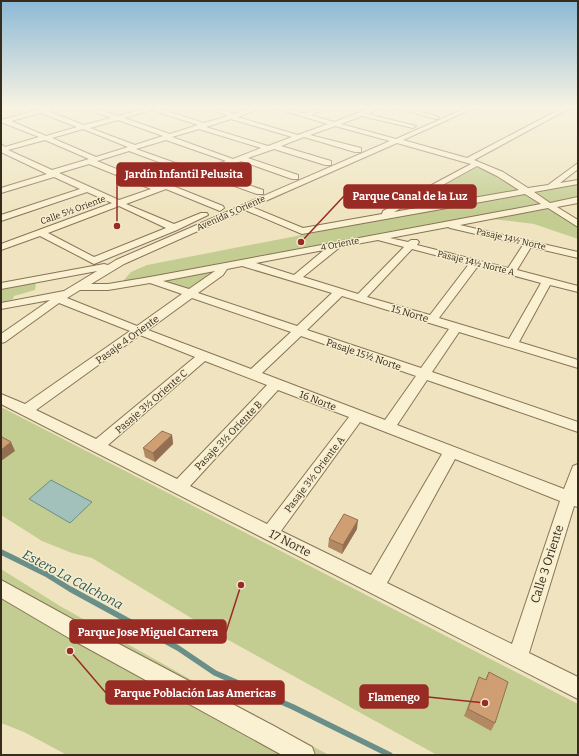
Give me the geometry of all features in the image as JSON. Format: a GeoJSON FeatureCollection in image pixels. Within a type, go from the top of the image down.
{"type":"FeatureCollection","features":[{"type":"Feature","properties":{"kind":"street"},"geometry":{"type":"LineString","coordinates":[[21,143],[2,148],[6,153],[174,228]]}},
{"type":"Feature","properties":{"kind":"street"},"geometry":{"type":"LineString","coordinates":[[56,143],[93,162],[162,187],[227,206]]}},
{"type":"Feature","properties":{"kind":"street"},"geometry":{"type":"LineString","coordinates":[[121,143],[201,173],[260,192]]}},
{"type":"Feature","properties":{"kind":"street"},"geometry":{"type":"LineString","coordinates":[[1,191],[152,143]]}},
{"type":"Feature","properties":{"kind":"street"},"geometry":{"type":"LineString","coordinates":[[185,143],[296,177]]}},
{"type":"Feature","properties":{"kind":"street"},"geometry":{"type":"LineString","coordinates":[[258,143],[328,163]]}},
{"type":"Feature","properties":{"kind":"street","name":"Calle 5½ Oriente"},"geometry":{"type":"LineString","coordinates":[[1,247],[281,143]]}},
{"type":"Feature","properties":{"kind":"street"},"geometry":{"type":"LineString","coordinates":[[331,143],[358,150]]}},
{"type":"Feature","properties":{"kind":"street"},"geometry":{"type":"LineString","coordinates":[[40,232],[94,261],[373,143]]}},
{"type":"Feature","properties":{"kind":"street","name":"Avenida 5 Oriente"},"geometry":{"type":"LineString","coordinates":[[1,338],[113,265],[390,143]]}},
{"type":"Feature","properties":{"kind":"street"},"geometry":{"type":"LineString","coordinates":[[409,143],[477,163],[500,174],[578,224]]}},
{"type":"Feature","properties":{"kind":"street"},"geometry":{"type":"LineString","coordinates":[[469,160],[501,143]]}},
{"type":"Feature","properties":{"kind":"street"},"geometry":{"type":"LineString","coordinates":[[377,218],[477,163]]}},
{"type":"Feature","properties":{"kind":"street"},"geometry":{"type":"LineString","coordinates":[[549,187],[578,165]]}},
{"type":"Feature","properties":{"kind":"street"},"geometry":{"type":"LineString","coordinates":[[244,207],[302,231],[578,182]]}},
{"type":"Feature","properties":{"kind":"street"},"geometry":{"type":"LineString","coordinates":[[1,218],[87,189]]}},
{"type":"Feature","properties":{"kind":"street","name":"4 Oriente"},"geometry":{"type":"LineString","coordinates":[[68,293],[150,280],[578,200]]}},
{"type":"Feature","properties":{"kind":"street","name":"Pasaje 14½ Norte"},"geometry":{"type":"LineString","coordinates":[[444,224],[578,255]]}},
{"type":"Feature","properties":{"kind":"street"},"geometry":{"type":"LineString","coordinates":[[360,298],[428,228]]}},
{"type":"Feature","properties":{"kind":"street","name":"Pasaje 14½ Norte A"},"geometry":{"type":"LineString","coordinates":[[375,237],[578,289]]}},
{"type":"Feature","properties":{"kind":"street"},"geometry":{"type":"LineString","coordinates":[[511,272],[529,243]]}},
{"type":"Feature","properties":{"kind":"street"},"geometry":{"type":"LineString","coordinates":[[296,278],[338,244]]}},
{"type":"Feature","properties":{"kind":"street","name":"15 Norte"},"geometry":{"type":"LineString","coordinates":[[242,262],[578,364]]}},
{"type":"Feature","properties":{"kind":"street"},"geometry":{"type":"LineString","coordinates":[[432,320],[475,262]]}},
{"type":"Feature","properties":{"kind":"street"},"geometry":{"type":"LineString","coordinates":[[4,283],[113,265]]}},
{"type":"Feature","properties":{"kind":"street","name":"Pasaje 4 Oriente"},"geometry":{"type":"LineString","coordinates":[[27,410],[219,273],[224,265]]}},
{"type":"Feature","properties":{"kind":"street","name":"Pasaje 15½ Norte"},"geometry":{"type":"LineString","coordinates":[[150,280],[578,427]]}},
{"type":"Feature","properties":{"kind":"street"},"geometry":{"type":"LineString","coordinates":[[512,344],[547,281]]}},
{"type":"Feature","properties":{"kind":"street"},"geometry":{"type":"LineString","coordinates":[[253,375],[340,292]]}},
{"type":"Feature","properties":{"kind":"street"},"geometry":{"type":"LineString","coordinates":[[1,306],[68,293]]}},
{"type":"Feature","properties":{"kind":"street","name":"16 Norte"},"geometry":{"type":"LineString","coordinates":[[68,293],[138,331],[573,499]]}},
{"type":"Feature","properties":{"kind":"street"},"geometry":{"type":"LineString","coordinates":[[388,428],[456,327]]}},
{"type":"Feature","properties":{"kind":"street","name":"Pasaje 3½ Oriente C"},"geometry":{"type":"LineString","coordinates":[[98,446],[203,356]]}},
{"type":"Feature","properties":{"kind":"street","name":"Pasaje 3½ Oriente B"},"geometry":{"type":"LineString","coordinates":[[179,486],[276,384]]}},
{"type":"Feature","properties":{"kind":"street","name":"17 Norte"},"geometry":{"type":"LineString","coordinates":[[1,398],[179,486],[578,688]]}},
{"type":"Feature","properties":{"kind":"street","name":"Pasaje 3½ Oriente A"},"geometry":{"type":"LineString","coordinates":[[270,533],[357,416]]}},
{"type":"Feature","properties":{"kind":"street"},"geometry":{"type":"LineString","coordinates":[[376,586],[450,452]]}},
{"type":"Feature","properties":{"kind":"street","name":"Calle 3 Oriente"},"geometry":{"type":"LineString","coordinates":[[517,658],[573,499],[578,470]]}},
{"type":"Feature","properties":{"kind":"street"},"geometry":{"type":"LineString","coordinates":[[1,588],[104,647],[262,730],[304,755]]}},
{"type":"Feature","properties":{"kind":"green space"},"geometry":{"type":"Polygon","coordinates":[[[475,168],[482,168],[493,173],[519,189],[578,184],[578,197],[131,281],[123,281],[131,272],[147,265],[384,219],[475,168]]]}},
{"type":"Feature","properties":{"kind":"green space"},"geometry":{"type":"Polygon","coordinates":[[[553,208],[578,223],[578,239],[534,224],[493,219],[553,208]]]}},
{"type":"Feature","properties":{"kind":"green space"},"geometry":{"type":"Polygon","coordinates":[[[215,269],[218,270],[190,290],[159,281],[215,269]]]}},
{"type":"Feature","properties":{"kind":"green space"},"geometry":{"type":"Polygon","coordinates":[[[31,283],[36,284],[35,290],[14,296],[13,299],[1,303],[1,289],[31,283]]]}},
{"type":"Feature","properties":{"kind":"green space"},"geometry":{"type":"Polygon","coordinates":[[[1,407],[578,704],[578,755],[437,755],[221,636],[92,558],[72,553],[42,541],[1,515],[1,407]]]}},
{"type":"Feature","properties":{"kind":"green space"},"geometry":{"type":"Polygon","coordinates":[[[1,569],[60,606],[220,696],[329,755],[67,755],[24,732],[1,723],[1,569]]]}},
{"type":"Feature","properties":{"kind":"water"},"geometry":{"type":"Polygon","coordinates":[[[51,480],[92,502],[70,523],[29,499],[51,480]]]}},
{"type":"Feature","properties":{"kind":"building"},"geometry":{"type":"Polygon","coordinates":[[[162,431],[172,435],[153,453],[143,448],[162,431]]]}},
{"type":"Feature","properties":{"kind":"building"},"geometry":{"type":"Polygon","coordinates":[[[2,437],[11,442],[1,450],[1,438],[2,437]]]}},
{"type":"Feature","properties":{"kind":"building"},"geometry":{"type":"Polygon","coordinates":[[[344,514],[358,520],[343,545],[329,539],[344,514]]]}},
{"type":"Feature","properties":{"kind":"building"},"geometry":{"type":"Polygon","coordinates":[[[489,672],[508,682],[495,723],[468,709],[479,677],[486,680],[489,672]]]}},
{"type":"Feature","properties":{"kind":"waterway","name":"Estero La Calchona"},"geometry":{"type":"LineString","coordinates":[[1,552],[46,574],[70,589],[178,648],[215,673],[293,707],[390,755]]}},
{"type":"Feature","properties":{"kind":"place","name":"Jardín Infantil Pelusita"},"geometry":{"type":"Point","coordinates":[117,226]}},
{"type":"Feature","properties":{"kind":"place","name":"Parque Canal de la Luz"},"geometry":{"type":"Point","coordinates":[301,242]}},
{"type":"Feature","properties":{"kind":"place","name":"Parque Jose Miguel Carrera"},"geometry":{"type":"Point","coordinates":[241,585]}},
{"type":"Feature","properties":{"kind":"place","name":"Parque Población Las Americas"},"geometry":{"type":"Point","coordinates":[70,651]}},
{"type":"Feature","properties":{"kind":"place","name":"Flamengo"},"geometry":{"type":"Point","coordinates":[485,703]}}]}
